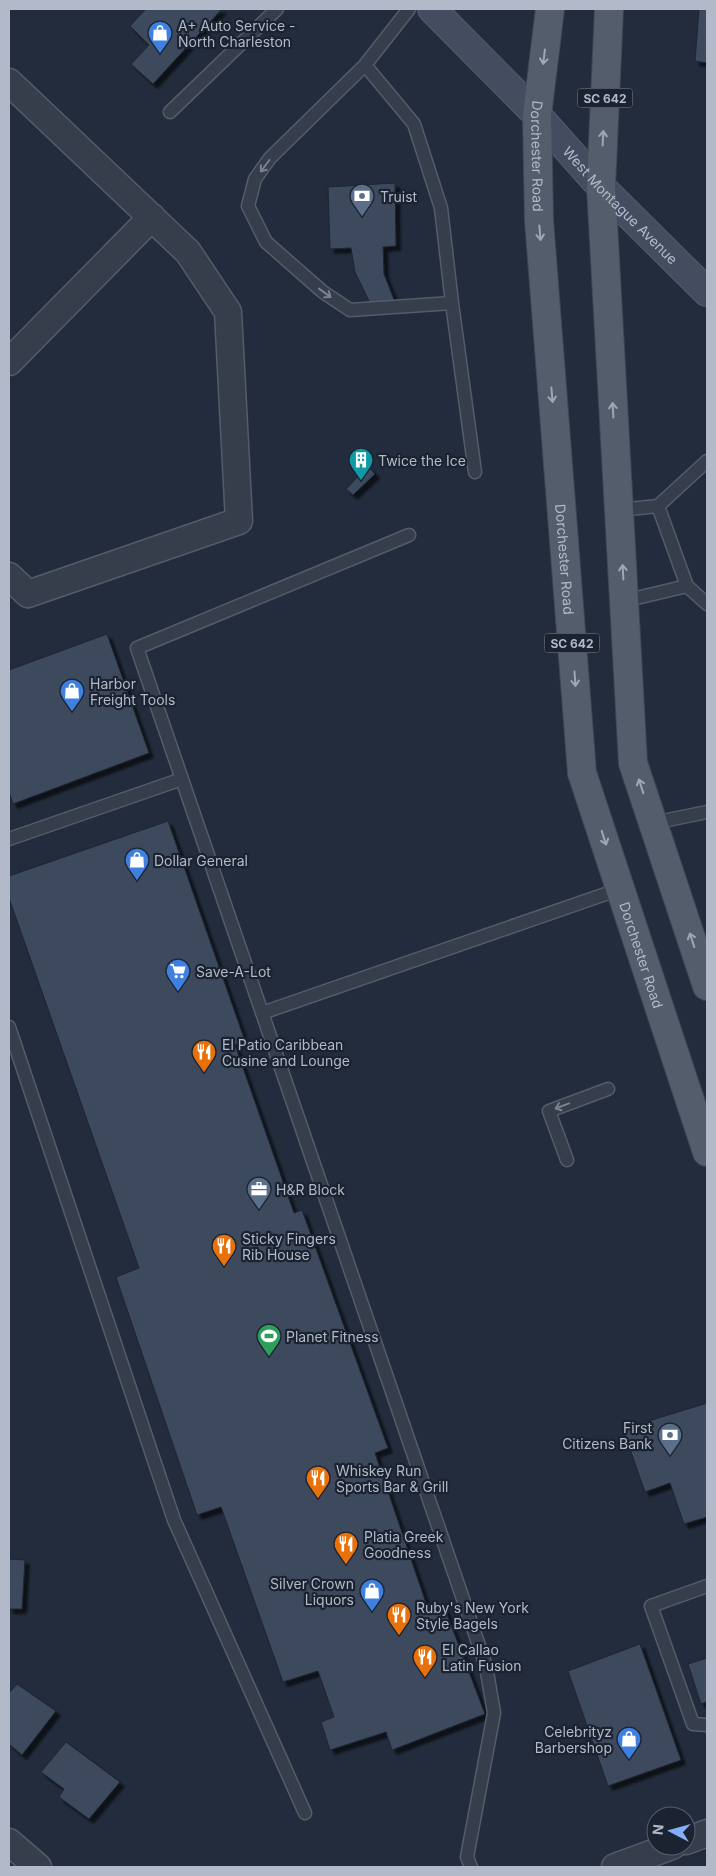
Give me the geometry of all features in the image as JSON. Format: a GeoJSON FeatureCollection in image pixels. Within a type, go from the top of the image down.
{"type":"FeatureCollection","features":[{"type":"Feature","properties":{"kind":"main road","name":"West Montague Avenue"},"geometry":{"type":"LineString","coordinates":[[432,9],[537,115],[601,186],[707,292]]}},
{"type":"Feature","properties":{"kind":"main road","name":"Dorchester Road"},"geometry":{"type":"LineString","coordinates":[[550,9],[537,115],[538,220],[582,773],[707,1152]]}},
{"type":"Feature","properties":{"kind":"main road","name":"SC 642"},"geometry":{"type":"LineString","coordinates":[[609,9],[601,186],[633,763],[707,986]]}},
{"type":"Feature","properties":{"kind":"street"},"geometry":{"type":"LineString","coordinates":[[9,82],[188,252],[228,312],[239,521],[28,594],[9,576]]}},
{"type":"Feature","properties":{"kind":"street"},"geometry":{"type":"LineString","coordinates":[[9,362],[152,217]]}},
{"type":"Feature","properties":{"kind":"street"},"geometry":{"type":"LineString","coordinates":[[9,1842],[38,1867]]}},
{"type":"Feature","properties":{"kind":"street"},"geometry":{"type":"LineString","coordinates":[[615,1867],[646,1856]]}},
{"type":"Feature","properties":{"kind":"lane"},"geometry":{"type":"LineString","coordinates":[[170,112],[277,9]]}},
{"type":"Feature","properties":{"kind":"lane"},"geometry":{"type":"LineString","coordinates":[[409,9],[365,65],[270,158],[255,179],[248,206],[266,242],[323,292],[350,310],[452,303]]}},
{"type":"Feature","properties":{"kind":"lane"},"geometry":{"type":"LineString","coordinates":[[365,65],[414,124],[441,208],[475,472]]}},
{"type":"Feature","properties":{"kind":"lane"},"geometry":{"type":"LineString","coordinates":[[619,510],[658,506],[707,461]]}},
{"type":"Feature","properties":{"kind":"lane"},"geometry":{"type":"LineString","coordinates":[[658,506],[687,586],[707,604]]}},
{"type":"Feature","properties":{"kind":"lane"},"geometry":{"type":"LineString","coordinates":[[410,536],[137,648],[486,1666],[494,1713],[467,1857],[471,1867]]}},
{"type":"Feature","properties":{"kind":"lane"},"geometry":{"type":"LineString","coordinates":[[624,601],[687,586]]}},
{"type":"Feature","properties":{"kind":"lane"},"geometry":{"type":"LineString","coordinates":[[9,839],[182,779]]}},
{"type":"Feature","properties":{"kind":"lane"},"geometry":{"type":"LineString","coordinates":[[653,823],[707,812]]}},
{"type":"Feature","properties":{"kind":"lane"},"geometry":{"type":"LineString","coordinates":[[262,1013],[620,889]]}},
{"type":"Feature","properties":{"kind":"lane"},"geometry":{"type":"LineString","coordinates":[[9,1027],[174,1520],[305,1814]]}},
{"type":"Feature","properties":{"kind":"lane"},"geometry":{"type":"LineString","coordinates":[[567,1160],[549,1111],[608,1089]]}},
{"type":"Feature","properties":{"kind":"lane"},"geometry":{"type":"LineString","coordinates":[[707,1586],[651,1606],[694,1724],[707,1725]]}},
{"type":"Feature","properties":{"kind":"building","name":"A+ Auto Service - North Charleston"},"geometry":{"type":"Polygon","coordinates":[[[146,9],[222,9],[153,84],[131,64],[149,45],[130,26],[146,9]]]}},
{"type":"Feature","properties":{"kind":"building"},"geometry":{"type":"Polygon","coordinates":[[[699,9],[707,9],[707,63],[695,61],[699,9]]]}},
{"type":"Feature","properties":{"kind":"building","name":"Truist"},"geometry":{"type":"Polygon","coordinates":[[[395,183],[396,246],[383,247],[384,274],[395,302],[370,303],[355,272],[351,248],[330,249],[328,187],[395,183]]]}},
{"type":"Feature","properties":{"kind":"building","name":"Twice the Ice"},"geometry":{"type":"Polygon","coordinates":[[[368,466],[375,474],[353,495],[346,489],[368,466]]]}},
{"type":"Feature","properties":{"kind":"building","name":"Harbor Freight Tools"},"geometry":{"type":"Polygon","coordinates":[[[107,634],[149,753],[13,804],[9,792],[9,670],[107,634]]]}},
{"type":"Feature","properties":{"kind":"building"},"geometry":{"type":"Polygon","coordinates":[[[168,821],[245,1041],[235,1045],[294,1213],[302,1210],[388,1448],[375,1453],[428,1609],[443,1604],[485,1714],[392,1750],[386,1732],[330,1750],[321,1722],[334,1717],[318,1671],[283,1682],[221,1507],[197,1515],[116,1277],[139,1268],[9,898],[9,876],[168,821]]]}},
{"type":"Feature","properties":{"kind":"building","name":"First Citizens Bank"},"geometry":{"type":"Polygon","coordinates":[[[707,1403],[707,1517],[684,1524],[670,1483],[645,1492],[623,1429],[707,1403]]]}},
{"type":"Feature","properties":{"kind":"building"},"geometry":{"type":"Polygon","coordinates":[[[9,1559],[25,1560],[22,1609],[9,1609],[9,1559]]]}},
{"type":"Feature","properties":{"kind":"building"},"geometry":{"type":"Polygon","coordinates":[[[640,1644],[681,1760],[608,1786],[568,1671],[640,1644]]]}},
{"type":"Feature","properties":{"kind":"building"},"geometry":{"type":"Polygon","coordinates":[[[707,1658],[707,1702],[701,1704],[688,1664],[707,1658]]]}},
{"type":"Feature","properties":{"kind":"building"},"geometry":{"type":"Polygon","coordinates":[[[17,1684],[56,1711],[22,1755],[9,1744],[9,1693],[17,1684]]]}},
{"type":"Feature","properties":{"kind":"building"},"geometry":{"type":"Polygon","coordinates":[[[66,1742],[120,1782],[89,1819],[59,1797],[64,1789],[41,1772],[66,1742]]]}},
{"type":"Feature","properties":{"kind":"place","name":"A+ Auto Service - North Charleston"},"geometry":{"type":"Point","coordinates":[160,54]}},
{"type":"Feature","properties":{"kind":"place","name":"Truist"},"geometry":{"type":"Point","coordinates":[362,217]}},
{"type":"Feature","properties":{"kind":"place","name":"Twice the Ice"},"geometry":{"type":"Point","coordinates":[361,481]}},
{"type":"Feature","properties":{"kind":"place","name":"Harbor Freight Tools"},"geometry":{"type":"Point","coordinates":[72,712]}},
{"type":"Feature","properties":{"kind":"place","name":"Dollar General"},"geometry":{"type":"Point","coordinates":[137,881]}},
{"type":"Feature","properties":{"kind":"place","name":"Save-A-Lot"},"geometry":{"type":"Point","coordinates":[178,992]}},
{"type":"Feature","properties":{"kind":"place","name":"El Patio Caribbean Cusine and Lounge"},"geometry":{"type":"Point","coordinates":[204,1073]}},
{"type":"Feature","properties":{"kind":"place","name":"H&R Block"},"geometry":{"type":"Point","coordinates":[259,1210]}},
{"type":"Feature","properties":{"kind":"place","name":"Sticky Fingers Rib House"},"geometry":{"type":"Point","coordinates":[224,1267]}},
{"type":"Feature","properties":{"kind":"place","name":"Planet Fitness"},"geometry":{"type":"Point","coordinates":[269,1357]}},
{"type":"Feature","properties":{"kind":"place","name":"First Citizens Bank"},"geometry":{"type":"Point","coordinates":[670,1456]}},
{"type":"Feature","properties":{"kind":"place","name":"Whiskey Run Sports Bar & Grill"},"geometry":{"type":"Point","coordinates":[318,1499]}},
{"type":"Feature","properties":{"kind":"place","name":"Platia Greek Goodness"},"geometry":{"type":"Point","coordinates":[346,1565]}},
{"type":"Feature","properties":{"kind":"place","name":"Silver Crown Liquors"},"geometry":{"type":"Point","coordinates":[372,1612]}},
{"type":"Feature","properties":{"kind":"place","name":"Ruby's New York Style Bagels"},"geometry":{"type":"Point","coordinates":[399,1636]}},
{"type":"Feature","properties":{"kind":"place","name":"El Callao Latin Fusion"},"geometry":{"type":"Point","coordinates":[425,1678]}},
{"type":"Feature","properties":{"kind":"place","name":"Celebrityz Barbershop"},"geometry":{"type":"Point","coordinates":[629,1760]}}]}
